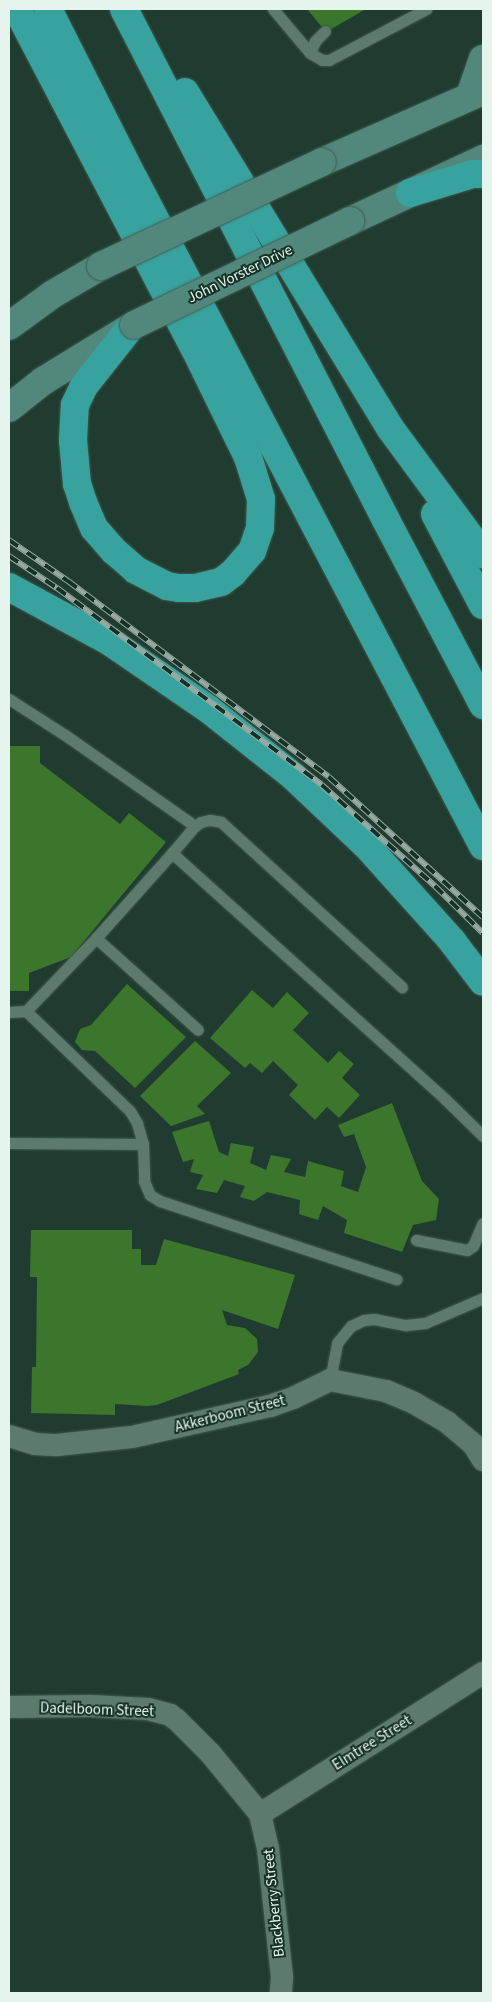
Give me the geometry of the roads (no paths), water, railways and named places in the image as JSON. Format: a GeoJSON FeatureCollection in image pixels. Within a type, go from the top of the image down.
{"type":"FeatureCollection","features":[{"type":"Feature","properties":{"kind":"highway"},"geometry":{"type":"LineString","coordinates":[[17,9],[195,349],[248,457],[261,500],[262,512],[259,533],[252,551],[221,582],[195,588],[179,588],[162,584],[136,570],[114,552],[94,528],[83,502],[77,484],[73,440],[75,405],[84,386],[131,327]]}},
{"type":"Feature","properties":{"kind":"highway"},"geometry":{"type":"LineString","coordinates":[[48,9],[139,188],[483,846]]}},
{"type":"Feature","properties":{"kind":"highway"},"geometry":{"type":"LineString","coordinates":[[124,9],[483,705]]}},
{"type":"Feature","properties":{"kind":"highway"},"geometry":{"type":"LineString","coordinates":[[135,9],[390,428],[483,605]]}},
{"type":"Feature","properties":{"kind":"highway"},"geometry":{"type":"LineString","coordinates":[[410,193],[474,174],[483,174]]}},
{"type":"Feature","properties":{"kind":"highway"},"geometry":{"type":"LineString","coordinates":[[390,428],[483,554]]}},
{"type":"Feature","properties":{"kind":"highway"},"geometry":{"type":"LineString","coordinates":[[9,586],[109,641],[206,708],[286,770],[366,845],[452,941],[483,982]]}},
{"type":"Feature","properties":{"kind":"main road"},"geometry":{"type":"LineString","coordinates":[[9,326],[53,294],[101,266],[322,162],[477,93],[483,59]]}},
{"type":"Feature","properties":{"kind":"main road","name":"John Vorster Drive"},"geometry":{"type":"LineString","coordinates":[[9,408],[43,381],[131,327],[483,159]]}},
{"type":"Feature","properties":{"kind":"street","name":"Akkerboom Street"},"geometry":{"type":"LineString","coordinates":[[9,1436],[35,1444],[57,1446],[132,1437],[270,1406],[294,1398],[330,1380]]}},
{"type":"Feature","properties":{"kind":"street"},"geometry":{"type":"LineString","coordinates":[[330,1380],[386,1391],[414,1402],[454,1428],[472,1444],[483,1460]]}},
{"type":"Feature","properties":{"kind":"street","name":"Elmtree Street"},"geometry":{"type":"LineString","coordinates":[[260,1814],[483,1673]]}},
{"type":"Feature","properties":{"kind":"street","name":"Dadelboom Street"},"geometry":{"type":"LineString","coordinates":[[9,1707],[139,1709],[170,1715],[210,1753],[260,1814]]}},
{"type":"Feature","properties":{"kind":"street","name":"Blackberry Street"},"geometry":{"type":"LineString","coordinates":[[260,1814],[268,1848],[282,1977],[282,1993]]}},
{"type":"Feature","properties":{"kind":"lane"},"geometry":{"type":"LineString","coordinates":[[273,9],[310,53],[322,60],[329,60],[426,9]]}},
{"type":"Feature","properties":{"kind":"lane"},"geometry":{"type":"LineString","coordinates":[[310,53],[315,41],[325,31]]}},
{"type":"Feature","properties":{"kind":"lane"},"geometry":{"type":"LineString","coordinates":[[9,699],[61,732],[194,826]]}},
{"type":"Feature","properties":{"kind":"lane"},"geometry":{"type":"LineString","coordinates":[[9,1012],[26,1011],[96,938],[194,826],[205,820],[221,822],[402,987]]}},
{"type":"Feature","properties":{"kind":"lane"},"geometry":{"type":"LineString","coordinates":[[172,853],[445,1099],[483,1136]]}},
{"type":"Feature","properties":{"kind":"lane"},"geometry":{"type":"LineString","coordinates":[[96,938],[198,1030]]}},
{"type":"Feature","properties":{"kind":"lane"},"geometry":{"type":"LineString","coordinates":[[26,1011],[130,1111],[143,1144],[146,1188],[150,1195],[160,1200],[396,1279]]}},
{"type":"Feature","properties":{"kind":"lane"},"geometry":{"type":"LineString","coordinates":[[9,1143],[143,1144]]}},
{"type":"Feature","properties":{"kind":"lane"},"geometry":{"type":"LineString","coordinates":[[416,1240],[467,1250],[473,1246],[483,1223]]}},
{"type":"Feature","properties":{"kind":"lane"},"geometry":{"type":"LineString","coordinates":[[330,1380],[337,1343],[351,1326],[374,1319],[406,1325],[426,1323],[483,1298]]}},
{"type":"Feature","properties":{"kind":"railway"},"geometry":{"type":"LineString","coordinates":[[9,540],[68,581],[329,777],[483,917]]}},
{"type":"Feature","properties":{"kind":"railway"},"geometry":{"type":"LineString","coordinates":[[9,556],[57,588],[322,785],[435,886],[483,933]]}}]}
